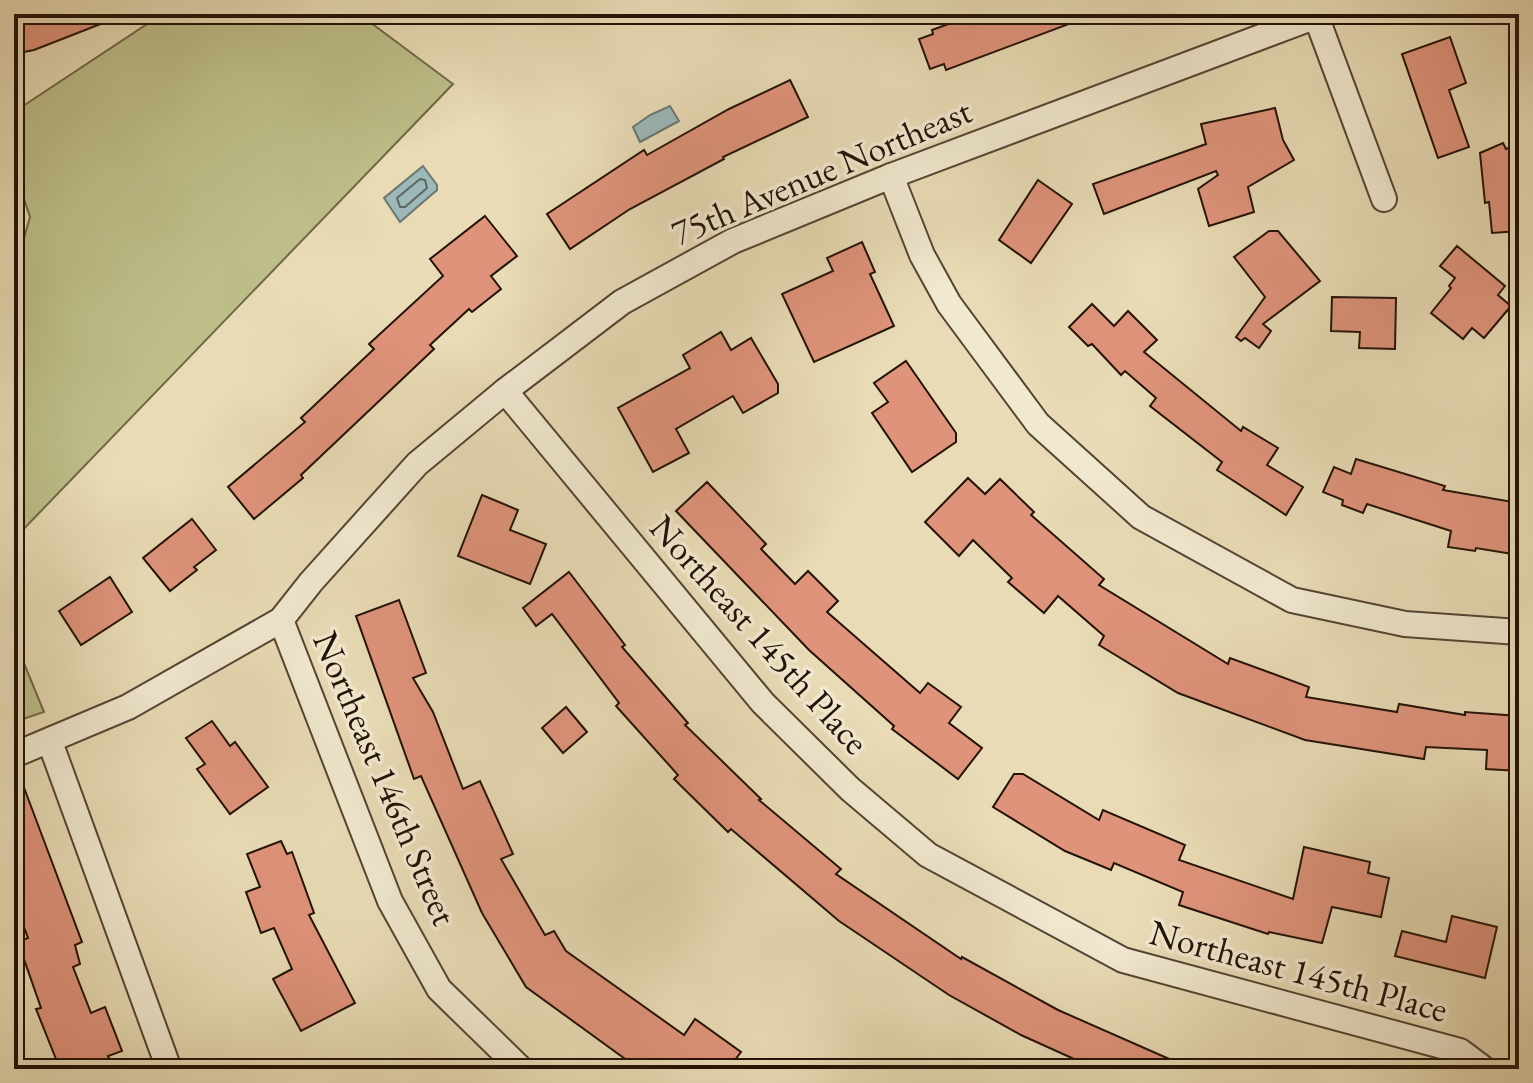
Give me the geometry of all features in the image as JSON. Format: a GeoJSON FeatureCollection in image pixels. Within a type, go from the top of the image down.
{"type":"FeatureCollection","features":[{"type":"Feature","properties":{"kind":"street","name":"75th Avenue Northeast"},"geometry":{"type":"LineString","coordinates":[[14,755],[128,707],[281,620],[417,464],[505,391],[622,302],[733,241],[891,176],[1319,15]]}},
{"type":"Feature","properties":{"kind":"street"},"geometry":{"type":"LineString","coordinates":[[1319,15],[1384,199]]}},
{"type":"Feature","properties":{"kind":"street"},"geometry":{"type":"LineString","coordinates":[[891,176],[922,255],[958,316],[1038,424],[1141,517],[1292,600],[1405,624],[1519,632]]}},
{"type":"Feature","properties":{"kind":"street","name":"Northeast 145th Place"},"geometry":{"type":"LineString","coordinates":[[505,391],[763,703],[850,789],[928,855],[1123,960],[1460,1051],[1484,1069]]}},
{"type":"Feature","properties":{"kind":"street","name":"Northeast 146th Street"},"geometry":{"type":"LineString","coordinates":[[281,620],[390,901],[439,989],[521,1069]]}},
{"type":"Feature","properties":{"kind":"street"},"geometry":{"type":"LineString","coordinates":[[50,742],[169,1069]]}},
{"type":"Feature","properties":{"kind":"green space"},"geometry":{"type":"Polygon","coordinates":[[[153,14],[359,14],[453,84],[14,539],[14,273],[30,217],[14,169],[14,112],[150,22],[153,14]]]}},
{"type":"Feature","properties":{"kind":"green space"},"geometry":{"type":"Polygon","coordinates":[[[14,639],[44,712],[14,722],[14,639]]]}},
{"type":"Feature","properties":{"kind":"water"},"geometry":{"type":"Polygon","coordinates":[[[670,106],[679,121],[640,142],[633,127],[670,106]]]}},
{"type":"Feature","properties":{"kind":"water"},"geometry":{"type":"Polygon","coordinates":[[[423,166],[437,185],[437,190],[400,222],[384,198],[423,166]]]}},
{"type":"Feature","properties":{"kind":"building"},"geometry":{"type":"Polygon","coordinates":[[[14,14],[121,16],[34,50],[14,54],[14,14]]]}},
{"type":"Feature","properties":{"kind":"building"},"geometry":{"type":"Polygon","coordinates":[[[976,14],[1090,16],[946,70],[944,64],[930,69],[919,39],[933,34],[932,30],[976,14]]]}},
{"type":"Feature","properties":{"kind":"building"},"geometry":{"type":"Polygon","coordinates":[[[1450,37],[1466,83],[1449,90],[1469,147],[1438,158],[1402,54],[1450,37]]]}},
{"type":"Feature","properties":{"kind":"building"},"geometry":{"type":"Polygon","coordinates":[[[790,80],[808,117],[723,157],[630,209],[570,249],[547,214],[644,150],[647,155],[729,109],[790,80]]]}},
{"type":"Feature","properties":{"kind":"building"},"geometry":{"type":"Polygon","coordinates":[[[1275,108],[1283,140],[1294,160],[1248,187],[1254,212],[1209,226],[1198,189],[1218,175],[1216,171],[1104,214],[1093,184],[1206,144],[1201,124],[1275,108]]]}},
{"type":"Feature","properties":{"kind":"building"},"geometry":{"type":"Polygon","coordinates":[[[1503,143],[1506,149],[1519,144],[1519,231],[1492,233],[1489,202],[1485,203],[1480,153],[1503,143]]]}},
{"type":"Feature","properties":{"kind":"building"},"geometry":{"type":"Polygon","coordinates":[[[1038,180],[1072,204],[1031,263],[999,240],[1038,180]]]}},
{"type":"Feature","properties":{"kind":"building"},"geometry":{"type":"Polygon","coordinates":[[[485,216],[517,256],[491,276],[501,289],[472,312],[469,309],[430,345],[434,349],[301,475],[303,478],[254,519],[228,487],[305,422],[301,418],[374,349],[369,344],[443,276],[430,259],[485,216]]]}},
{"type":"Feature","properties":{"kind":"building"},"geometry":{"type":"Polygon","coordinates":[[[1269,231],[1278,231],[1320,281],[1263,324],[1271,331],[1259,348],[1245,338],[1241,341],[1236,337],[1265,297],[1234,257],[1269,231]]]}},
{"type":"Feature","properties":{"kind":"building"},"geometry":{"type":"Polygon","coordinates":[[[862,242],[875,272],[870,274],[894,326],[814,362],[782,294],[833,271],[827,258],[862,242]]]}},
{"type":"Feature","properties":{"kind":"building"},"geometry":{"type":"Polygon","coordinates":[[[1457,246],[1505,286],[1498,295],[1511,306],[1484,338],[1472,328],[1463,339],[1431,313],[1455,278],[1440,266],[1457,246]]]}},
{"type":"Feature","properties":{"kind":"building"},"geometry":{"type":"Polygon","coordinates":[[[1332,297],[1396,298],[1395,349],[1359,348],[1360,332],[1331,331],[1332,297]]]}},
{"type":"Feature","properties":{"kind":"building"},"geometry":{"type":"Polygon","coordinates":[[[1092,304],[1114,326],[1128,311],[1157,340],[1144,352],[1241,431],[1243,427],[1278,448],[1267,465],[1303,487],[1286,515],[1217,470],[1222,462],[1150,406],[1156,398],[1125,371],[1121,375],[1092,344],[1088,346],[1069,327],[1092,304]]]}},
{"type":"Feature","properties":{"kind":"building"},"geometry":{"type":"Polygon","coordinates":[[[721,332],[731,350],[751,338],[778,384],[778,393],[743,413],[733,396],[676,429],[689,453],[653,472],[618,408],[690,368],[683,355],[721,332]]]}},
{"type":"Feature","properties":{"kind":"building"},"geometry":{"type":"Polygon","coordinates":[[[906,361],[956,433],[956,442],[912,472],[872,413],[888,402],[874,383],[906,361]]]}},
{"type":"Feature","properties":{"kind":"building"},"geometry":{"type":"Polygon","coordinates":[[[1356,459],[1445,486],[1443,490],[1519,503],[1519,555],[1448,547],[1451,531],[1367,504],[1363,513],[1342,505],[1343,500],[1323,492],[1334,467],[1351,474],[1356,459]]]}},
{"type":"Feature","properties":{"kind":"building"},"geometry":{"type":"Polygon","coordinates":[[[968,478],[985,494],[1000,479],[1034,512],[1031,515],[1104,579],[1099,585],[1228,664],[1230,658],[1309,687],[1306,697],[1397,712],[1399,704],[1465,715],[1465,712],[1519,716],[1519,771],[1486,769],[1487,750],[1426,747],[1424,759],[1305,740],[1178,693],[1099,645],[1104,636],[1058,596],[1044,613],[1008,582],[1012,578],[973,540],[959,556],[925,522],[968,478]]]}},
{"type":"Feature","properties":{"kind":"building"},"geometry":{"type":"Polygon","coordinates":[[[707,482],[766,544],[761,549],[795,584],[808,571],[838,601],[827,612],[920,693],[928,683],[961,707],[949,723],[982,748],[958,779],[892,729],[894,726],[809,650],[676,511],[707,482]]]}},
{"type":"Feature","properties":{"kind":"building"},"geometry":{"type":"Polygon","coordinates":[[[482,495],[518,510],[510,530],[546,544],[530,584],[458,556],[482,495]]]}},
{"type":"Feature","properties":{"kind":"building"},"geometry":{"type":"Polygon","coordinates":[[[192,519],[216,550],[170,591],[143,558],[192,519]]]}},
{"type":"Feature","properties":{"kind":"building"},"geometry":{"type":"Polygon","coordinates":[[[569,572],[625,645],[622,647],[688,723],[685,725],[759,800],[841,869],[836,874],[961,959],[1058,1010],[1192,1069],[1096,1069],[1021,1035],[949,995],[839,921],[731,829],[728,832],[674,779],[678,775],[616,706],[619,703],[552,614],[536,626],[523,608],[569,572]]]}},
{"type":"Feature","properties":{"kind":"building"},"geometry":{"type":"Polygon","coordinates":[[[110,577],[132,612],[81,645],[59,611],[110,577]]]}},
{"type":"Feature","properties":{"kind":"building"},"geometry":{"type":"Polygon","coordinates":[[[399,600],[426,673],[413,678],[433,712],[463,789],[480,781],[513,854],[501,859],[545,935],[554,931],[566,951],[684,1035],[695,1019],[741,1052],[728,1069],[639,1069],[526,987],[482,913],[421,776],[414,779],[356,616],[399,600]]]}},
{"type":"Feature","properties":{"kind":"building"},"geometry":{"type":"Polygon","coordinates":[[[566,707],[587,732],[563,753],[542,728],[566,707]]]}},
{"type":"Feature","properties":{"kind":"building"},"geometry":{"type":"Polygon","coordinates":[[[212,721],[230,746],[235,742],[268,787],[230,814],[197,769],[205,764],[186,738],[212,721]]]}},
{"type":"Feature","properties":{"kind":"building"},"geometry":{"type":"Polygon","coordinates":[[[17,769],[82,942],[75,945],[80,964],[73,967],[91,1013],[105,1007],[122,1051],[108,1056],[114,1069],[60,1069],[36,1009],[41,1008],[18,942],[28,938],[14,901],[14,770],[17,769]]]}},
{"type":"Feature","properties":{"kind":"building"},"geometry":{"type":"Polygon","coordinates":[[[1014,774],[1023,774],[1099,820],[1103,810],[1185,845],[1179,860],[1293,899],[1304,847],[1370,862],[1368,873],[1389,878],[1381,917],[1332,907],[1322,943],[1268,934],[1179,905],[1183,892],[1114,863],[1111,870],[1065,851],[993,807],[1014,774]]]}},
{"type":"Feature","properties":{"kind":"building"},"geometry":{"type":"Polygon","coordinates":[[[281,841],[287,854],[292,852],[314,913],[309,915],[355,1003],[301,1031],[273,979],[292,969],[274,928],[261,933],[246,892],[260,887],[247,854],[281,841]]]}},
{"type":"Feature","properties":{"kind":"building"},"geometry":{"type":"Polygon","coordinates":[[[1452,916],[1497,927],[1485,978],[1395,956],[1402,931],[1446,942],[1452,916]]]}}]}
